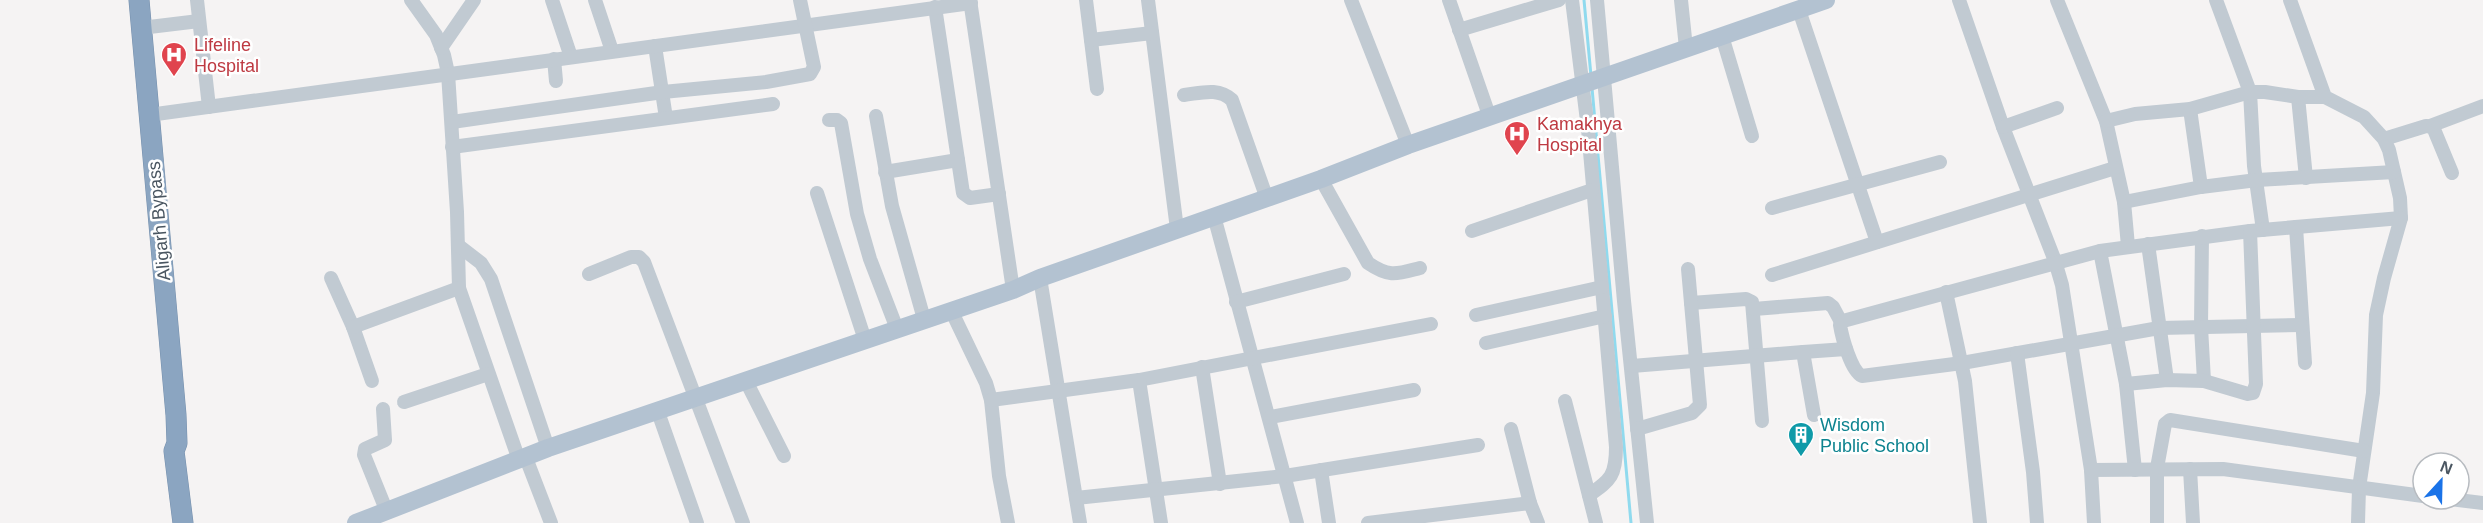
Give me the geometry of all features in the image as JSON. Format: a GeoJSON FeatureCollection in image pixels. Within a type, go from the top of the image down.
{"type":"FeatureCollection","features":[{"type":"Feature","properties":{"kind":"highway","name":"Aligarh Bypass"},"geometry":{"type":"LineString","coordinates":[[139,0],[177,443],[174,451],[183,523]]}},
{"type":"Feature","properties":{"kind":"highway","name":"Aligarh Bypass"},"geometry":{"type":"LineString","coordinates":[[177,443],[182,450],[191,523]]}},
{"type":"Feature","properties":{"kind":"main road"},"geometry":{"type":"LineString","coordinates":[[356,523],[381,517],[548,448],[1013,290],[1040,278],[1266,196],[1321,179],[1408,145],[1826,0]]}},
{"type":"Feature","properties":{"kind":"street"},"geometry":{"type":"LineString","coordinates":[[197,0],[209,107]]}},
{"type":"Feature","properties":{"kind":"street"},"geometry":{"type":"LineString","coordinates":[[411,0],[436,35],[448,73],[459,246],[459,288],[488,374],[551,523]]}},
{"type":"Feature","properties":{"kind":"street"},"geometry":{"type":"LineString","coordinates":[[441,48],[474,0]]}},
{"type":"Feature","properties":{"kind":"street"},"geometry":{"type":"LineString","coordinates":[[552,0],[571,57]]}},
{"type":"Feature","properties":{"kind":"street"},"geometry":{"type":"LineString","coordinates":[[596,0],[612,51]]}},
{"type":"Feature","properties":{"kind":"street"},"geometry":{"type":"LineString","coordinates":[[452,122],[663,92],[766,82],[810,74],[814,67],[800,0]]}},
{"type":"Feature","properties":{"kind":"street"},"geometry":{"type":"LineString","coordinates":[[1086,0],[1097,89]]}},
{"type":"Feature","properties":{"kind":"street"},"geometry":{"type":"LineString","coordinates":[[1148,0],[1177,229]]}},
{"type":"Feature","properties":{"kind":"street"},"geometry":{"type":"LineString","coordinates":[[1351,0],[1408,145]]}},
{"type":"Feature","properties":{"kind":"street"},"geometry":{"type":"LineString","coordinates":[[1449,0],[1490,118]]}},
{"type":"Feature","properties":{"kind":"street"},"geometry":{"type":"LineString","coordinates":[[1459,30],[1559,0]]}},
{"type":"Feature","properties":{"kind":"street"},"geometry":{"type":"LineString","coordinates":[[1572,0],[1592,81],[1624,301],[1647,523]]}},
{"type":"Feature","properties":{"kind":"street"},"geometry":{"type":"LineString","coordinates":[[1589,495],[1610,479],[1616,462],[1588,129],[1597,0]]}},
{"type":"Feature","properties":{"kind":"street"},"geometry":{"type":"LineString","coordinates":[[1681,0],[1686,48]]}},
{"type":"Feature","properties":{"kind":"street"},"geometry":{"type":"LineString","coordinates":[[1959,0],[2003,127],[2055,261],[2072,344],[2091,470],[2094,523]]}},
{"type":"Feature","properties":{"kind":"street"},"geometry":{"type":"LineString","coordinates":[[2057,0],[2106,121],[2124,202],[2128,246]]}},
{"type":"Feature","properties":{"kind":"street"},"geometry":{"type":"LineString","coordinates":[[2126,384],[2167,380],[2205,381],[2248,394],[2253,393],[2256,384],[2253,327],[2257,180],[2254,166],[2250,92],[2216,0]]}},
{"type":"Feature","properties":{"kind":"street"},"geometry":{"type":"LineString","coordinates":[[2290,0],[2325,97]]}},
{"type":"Feature","properties":{"kind":"street"},"geometry":{"type":"LineString","coordinates":[[149,115],[804,26],[970,1],[1013,290]]}},
{"type":"Feature","properties":{"kind":"street"},"geometry":{"type":"LineString","coordinates":[[935,7],[963,193],[970,198],[999,194]]}},
{"type":"Feature","properties":{"kind":"street"},"geometry":{"type":"LineString","coordinates":[[1799,10],[1877,242]]}},
{"type":"Feature","properties":{"kind":"street"},"geometry":{"type":"LineString","coordinates":[[141,28],[199,21]]}},
{"type":"Feature","properties":{"kind":"street"},"geometry":{"type":"LineString","coordinates":[[1091,39],[1152,33]]}},
{"type":"Feature","properties":{"kind":"street"},"geometry":{"type":"LineString","coordinates":[[1722,36],[1752,136]]}},
{"type":"Feature","properties":{"kind":"street"},"geometry":{"type":"LineString","coordinates":[[655,46],[666,118]]}},
{"type":"Feature","properties":{"kind":"street"},"geometry":{"type":"LineString","coordinates":[[554,59],[556,81]]}},
{"type":"Feature","properties":{"kind":"street"},"geometry":{"type":"LineString","coordinates":[[1184,95],[1217,92],[1226,94],[1232,100],[1266,196]]}},
{"type":"Feature","properties":{"kind":"street"},"geometry":{"type":"LineString","coordinates":[[2106,121],[2135,114],[2190,109],[2250,92],[2265,92],[2298,97],[2325,97],[2364,117],[2384,139],[2400,198],[2401,218],[2376,315],[2373,393],[2359,488],[2358,523]]}},
{"type":"Feature","properties":{"kind":"street"},"geometry":{"type":"LineString","coordinates":[[2298,97],[2306,178]]}},
{"type":"Feature","properties":{"kind":"street"},"geometry":{"type":"LineString","coordinates":[[452,147],[773,104]]}},
{"type":"Feature","properties":{"kind":"street"},"geometry":{"type":"LineString","coordinates":[[2384,139],[2430,126],[2483,106]]}},
{"type":"Feature","properties":{"kind":"street"},"geometry":{"type":"LineString","coordinates":[[2003,127],[2057,108]]}},
{"type":"Feature","properties":{"kind":"street"},"geometry":{"type":"LineString","coordinates":[[2190,109],[2201,187]]}},
{"type":"Feature","properties":{"kind":"street"},"geometry":{"type":"LineString","coordinates":[[876,116],[885,172],[924,320]]}},
{"type":"Feature","properties":{"kind":"street"},"geometry":{"type":"LineString","coordinates":[[829,120],[842,123],[857,214],[870,259],[897,329]]}},
{"type":"Feature","properties":{"kind":"street"},"geometry":{"type":"LineString","coordinates":[[2430,126],[2452,173]]}},
{"type":"Feature","properties":{"kind":"street"},"geometry":{"type":"LineString","coordinates":[[885,172],[958,160]]}},
{"type":"Feature","properties":{"kind":"street"},"geometry":{"type":"LineString","coordinates":[[1772,208],[1940,162]]}},
{"type":"Feature","properties":{"kind":"street"},"geometry":{"type":"LineString","coordinates":[[1773,275],[2115,168]]}},
{"type":"Feature","properties":{"kind":"street"},"geometry":{"type":"LineString","coordinates":[[2124,202],[2201,187],[2257,180],[2394,172]]}},
{"type":"Feature","properties":{"kind":"street"},"geometry":{"type":"LineString","coordinates":[[1321,179],[1368,263],[1392,275],[1420,268]]}},
{"type":"Feature","properties":{"kind":"street"},"geometry":{"type":"LineString","coordinates":[[1472,231],[1592,190]]}},
{"type":"Feature","properties":{"kind":"street"},"geometry":{"type":"LineString","coordinates":[[817,193],[865,340]]}},
{"type":"Feature","properties":{"kind":"street"},"geometry":{"type":"LineString","coordinates":[[1214,216],[1297,523]]}},
{"type":"Feature","properties":{"kind":"street"},"geometry":{"type":"LineString","coordinates":[[1841,322],[2055,261],[2100,251],[2256,231],[2401,218]]}},
{"type":"Feature","properties":{"kind":"street"},"geometry":{"type":"LineString","coordinates":[[2296,227],[2305,363]]}},
{"type":"Feature","properties":{"kind":"street"},"geometry":{"type":"LineString","coordinates":[[2202,237],[2201,327],[2205,381]]}},
{"type":"Feature","properties":{"kind":"street"},"geometry":{"type":"LineString","coordinates":[[2148,244],[2167,380]]}},
{"type":"Feature","properties":{"kind":"street"},"geometry":{"type":"LineString","coordinates":[[459,246],[481,263],[491,279],[548,448]]}},
{"type":"Feature","properties":{"kind":"street"},"geometry":{"type":"LineString","coordinates":[[2100,251],[2126,384],[2135,470]]}},
{"type":"Feature","properties":{"kind":"street"},"geometry":{"type":"LineString","coordinates":[[589,274],[631,257],[639,257],[644,262],[743,523]]}},
{"type":"Feature","properties":{"kind":"street"},"geometry":{"type":"LineString","coordinates":[[1637,429],[1692,413],[1700,405],[1694,362],[1688,269]]}},
{"type":"Feature","properties":{"kind":"street"},"geometry":{"type":"LineString","coordinates":[[1236,302],[1344,274]]}},
{"type":"Feature","properties":{"kind":"street"},"geometry":{"type":"LineString","coordinates":[[331,278],[372,381]]}},
{"type":"Feature","properties":{"kind":"street"},"geometry":{"type":"LineString","coordinates":[[1040,278],[1080,523]]}},
{"type":"Feature","properties":{"kind":"street"},"geometry":{"type":"LineString","coordinates":[[1476,315],[1602,287]]}},
{"type":"Feature","properties":{"kind":"street"},"geometry":{"type":"LineString","coordinates":[[352,327],[459,288]]}},
{"type":"Feature","properties":{"kind":"street"},"geometry":{"type":"LineString","coordinates":[[1946,292],[1962,363],[1980,523]]}},
{"type":"Feature","properties":{"kind":"street"},"geometry":{"type":"LineString","coordinates":[[1691,303],[1746,299],[1752,302],[1762,421]]}},
{"type":"Feature","properties":{"kind":"street"},"geometry":{"type":"LineString","coordinates":[[1754,309],[1828,303],[1833,307],[1841,322],[1846,349],[1857,373],[1862,376],[1962,363],[2159,328],[2302,325]]}},
{"type":"Feature","properties":{"kind":"street"},"geometry":{"type":"LineString","coordinates":[[951,310],[986,382],[991,400],[999,476],[1008,523]]}},
{"type":"Feature","properties":{"kind":"street"},"geometry":{"type":"LineString","coordinates":[[1486,343],[1605,316]]}},
{"type":"Feature","properties":{"kind":"street"},"geometry":{"type":"LineString","coordinates":[[991,400],[1139,380],[1431,324]]}},
{"type":"Feature","properties":{"kind":"street"},"geometry":{"type":"LineString","coordinates":[[1632,366],[1846,349]]}},
{"type":"Feature","properties":{"kind":"street"},"geometry":{"type":"LineString","coordinates":[[1803,352],[1814,415]]}},
{"type":"Feature","properties":{"kind":"street"},"geometry":{"type":"LineString","coordinates":[[2017,352],[2037,523]]}},
{"type":"Feature","properties":{"kind":"street"},"geometry":{"type":"LineString","coordinates":[[1202,367],[1220,484]]}},
{"type":"Feature","properties":{"kind":"street"},"geometry":{"type":"LineString","coordinates":[[404,402],[488,374]]}},
{"type":"Feature","properties":{"kind":"street"},"geometry":{"type":"LineString","coordinates":[[1139,380],[1161,523]]}},
{"type":"Feature","properties":{"kind":"street"},"geometry":{"type":"LineString","coordinates":[[746,381],[783,456]]}},
{"type":"Feature","properties":{"kind":"street"},"geometry":{"type":"LineString","coordinates":[[1270,417],[1414,390]]}},
{"type":"Feature","properties":{"kind":"street"},"geometry":{"type":"LineString","coordinates":[[1565,401],[1596,523]]}},
{"type":"Feature","properties":{"kind":"street"},"geometry":{"type":"LineString","coordinates":[[381,517],[364,455],[365,449],[386,440],[383,410]]}},
{"type":"Feature","properties":{"kind":"street"},"geometry":{"type":"LineString","coordinates":[[658,412],[697,523]]}},
{"type":"Feature","properties":{"kind":"street"},"geometry":{"type":"LineString","coordinates":[[2157,523],[2157,468],[2165,424],[2170,420],[2364,451]]}},
{"type":"Feature","properties":{"kind":"street"},"geometry":{"type":"LineString","coordinates":[[1511,429],[1530,503],[1538,523]]}},
{"type":"Feature","properties":{"kind":"street"},"geometry":{"type":"LineString","coordinates":[[1076,498],[1285,476],[1478,445]]}},
{"type":"Feature","properties":{"kind":"street"},"geometry":{"type":"LineString","coordinates":[[2091,470],[2157,468],[2223,470],[2411,494]]}},
{"type":"Feature","properties":{"kind":"street"},"geometry":{"type":"LineString","coordinates":[[1322,470],[1329,523]]}},
{"type":"Feature","properties":{"kind":"street"},"geometry":{"type":"LineString","coordinates":[[2190,470],[2193,523]]}},
{"type":"Feature","properties":{"kind":"street"},"geometry":{"type":"LineString","coordinates":[[1368,523],[1436,519],[1530,503]]}},
{"type":"Feature","properties":{"kind":"waterway"},"geometry":{"type":"LineString","coordinates":[[1584,0],[1591,76]]}},
{"type":"Feature","properties":{"kind":"waterway"},"geometry":{"type":"LineString","coordinates":[[1592,88],[1631,523]]}},
{"type":"Feature","properties":{"kind":"place","name":"Lifeline Hospital"},"geometry":{"type":"Point","coordinates":[174,78]}},
{"type":"Feature","properties":{"kind":"place","name":"Kamakhya Hospital"},"geometry":{"type":"Point","coordinates":[1517,157]}},
{"type":"Feature","properties":{"kind":"place","name":"Wisdom Public School"},"geometry":{"type":"Point","coordinates":[1801,458]}}]}
